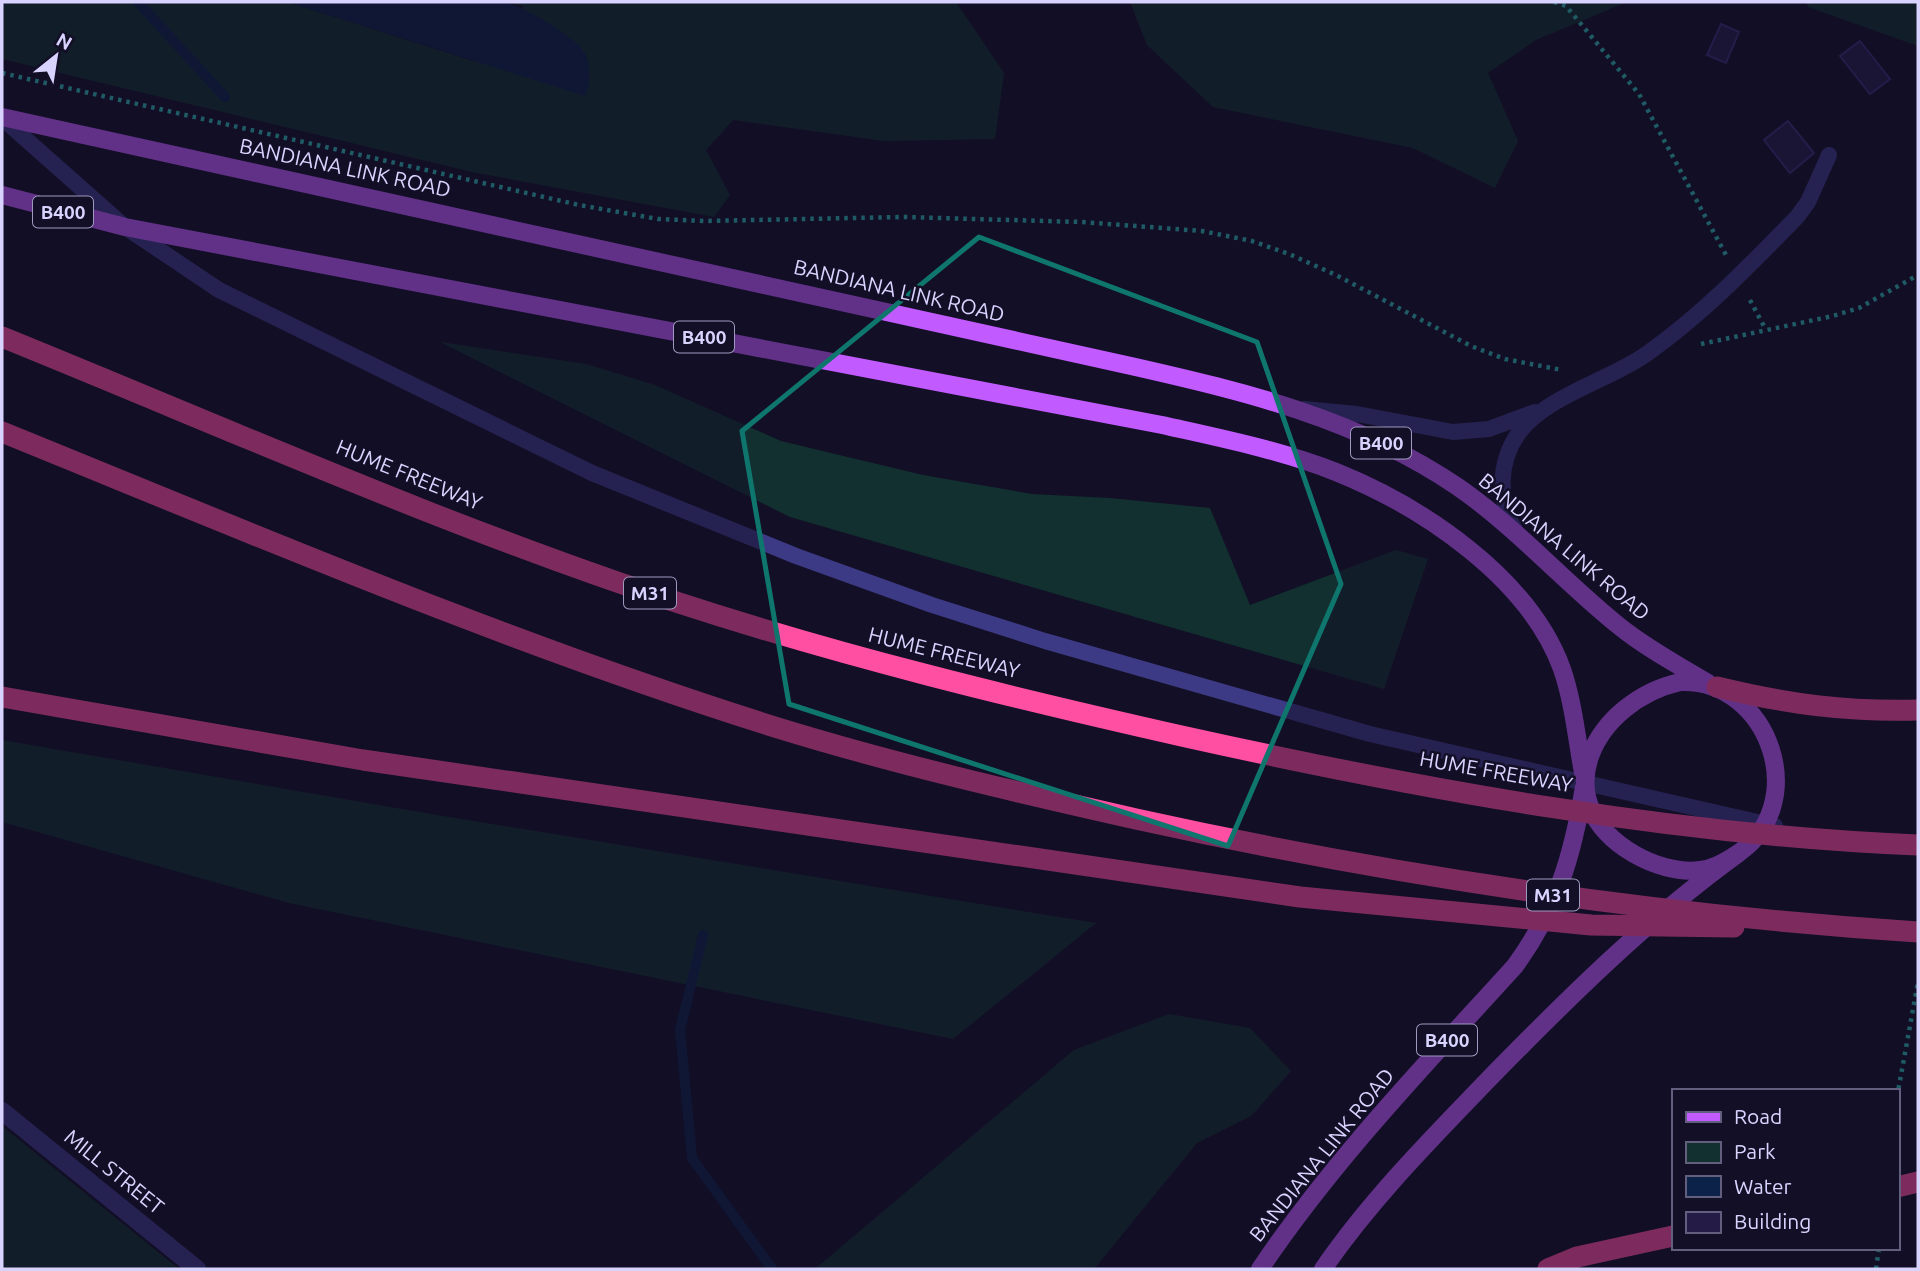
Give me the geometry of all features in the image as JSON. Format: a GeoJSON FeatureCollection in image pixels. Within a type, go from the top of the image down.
{"type":"FeatureCollection","features":[{"type":"Feature","properties":{"kind":"highway","name":"HUME FREEWAY"},"geometry":{"type":"LineString","coordinates":[[2,337],[435,513],[671,600],[891,667],[1324,767],[1579,812],[1842,841],[1918,845]]}},
{"type":"Feature","properties":{"kind":"highway","name":"M31"},"geometry":{"type":"LineString","coordinates":[[2,432],[356,577],[600,669],[780,729],[980,783],[1230,840],[1536,892],[1918,932]]}},
{"type":"Feature","properties":{"kind":"highway"},"geometry":{"type":"LineString","coordinates":[[1713,685],[1804,706],[1859,711],[1918,710]]}},
{"type":"Feature","properties":{"kind":"highway"},"geometry":{"type":"LineString","coordinates":[[2,697],[376,762],[1300,897],[1591,925],[1879,929]]}},
{"type":"Feature","properties":{"kind":"highway"},"geometry":{"type":"LineString","coordinates":[[1899,1187],[1918,1182]]}},
{"type":"Feature","properties":{"kind":"highway"},"geometry":{"type":"LineString","coordinates":[[1548,1269],[1577,1257],[1672,1236]]}},
{"type":"Feature","properties":{"kind":"main road","name":"BANDIANA LINK ROAD"},"geometry":{"type":"LineString","coordinates":[[2,117],[1168,374],[1301,409],[1336,422],[1408,457],[1456,486],[1515,530],[1626,632],[1713,685]]}},
{"type":"Feature","properties":{"kind":"main road","name":"BANDIANA LINK ROAD"},"geometry":{"type":"LineString","coordinates":[[2,195],[125,227],[1162,425],[1282,454],[1337,473],[1421,516],[1489,567],[1533,615],[1561,667],[1569,694],[1584,782],[1576,833],[1563,882],[1530,945],[1515,966],[1369,1125],[1294,1218],[1260,1269]]}},
{"type":"Feature","properties":{"kind":"main road","name":"B400"},"geometry":{"type":"LineString","coordinates":[[1322,1269],[1416,1154],[1617,951],[1679,897],[1739,853],[1754,840],[1768,821],[1775,798],[1776,772],[1767,740],[1757,722],[1733,697],[1713,685],[1666,685],[1632,704],[1616,718],[1598,743],[1584,782],[1590,810],[1598,823],[1610,836],[1642,858],[1678,870],[1699,871],[1739,853]]}},
{"type":"Feature","properties":{"kind":"street","name":"MILL STREET"},"geometry":{"type":"LineString","coordinates":[[2,1111],[197,1269]]}},
{"type":"Feature","properties":{"kind":"lane"},"geometry":{"type":"LineString","coordinates":[[2,117],[125,227],[185,269],[242,303],[592,473],[675,508],[932,606],[1161,676],[1370,734],[1842,841]]}},
{"type":"Feature","properties":{"kind":"lane"},"geometry":{"type":"LineString","coordinates":[[1515,530],[1507,514],[1503,493],[1506,462],[1514,442],[1527,425],[1558,403],[1645,356],[1706,310],[1797,217],[1808,202],[1829,155]]}},
{"type":"Feature","properties":{"kind":"lane"},"geometry":{"type":"LineString","coordinates":[[1301,409],[1357,414],[1429,430],[1469,432],[1489,429],[1558,403]]}},
{"type":"Feature","properties":{"kind":"path"},"geometry":{"type":"LineString","coordinates":[[1554,2],[1566,6],[1639,94],[1766,330]]}},
{"type":"Feature","properties":{"kind":"path"},"geometry":{"type":"LineString","coordinates":[[2,73],[639,217],[705,221],[903,217],[1082,222],[1202,231],[1252,241],[1289,254],[1336,275],[1441,333],[1482,351],[1516,361],[1575,369]]}},
{"type":"Feature","properties":{"kind":"path"},"geometry":{"type":"LineString","coordinates":[[1699,344],[1859,308],[1918,275]]}},
{"type":"Feature","properties":{"kind":"path"},"geometry":{"type":"LineString","coordinates":[[1898,1089],[1918,982]]}},
{"type":"Feature","properties":{"kind":"path"},"geometry":{"type":"LineString","coordinates":[[1877,1269],[1879,1250]]}},
{"type":"Feature","properties":{"kind":"highlighted area"},"geometry":{"type":"Polygon","coordinates":[[[979,237],[1257,342],[1341,584],[1228,846],[789,704],[742,431],[979,237]]]}},
{"type":"Feature","properties":{"kind":"green space"},"geometry":{"type":"Polygon","coordinates":[[[2,2],[288,2],[473,61],[523,6],[505,2],[956,2],[1004,73],[995,139],[884,141],[733,120],[706,150],[730,195],[714,217],[472,172],[2,59],[2,2]]]}},
{"type":"Feature","properties":{"kind":"green space"},"geometry":{"type":"Polygon","coordinates":[[[1130,2],[1627,2],[1536,40],[1488,73],[1518,141],[1495,188],[1413,148],[1213,107],[1147,45],[1130,2]]]}},
{"type":"Feature","properties":{"kind":"green space"},"geometry":{"type":"Polygon","coordinates":[[[1806,2],[1918,2],[1918,46],[1808,7],[1806,2]]]}},
{"type":"Feature","properties":{"kind":"green space"},"geometry":{"type":"Polygon","coordinates":[[[440,342],[586,364],[655,385],[781,441],[923,475],[1032,494],[1110,498],[1210,508],[1250,605],[1396,550],[1428,559],[1384,689],[790,517],[440,342]]]}},
{"type":"Feature","properties":{"kind":"green space"},"geometry":{"type":"Polygon","coordinates":[[[2,740],[431,814],[1096,923],[953,1039],[289,903],[2,822],[2,740]]]}},
{"type":"Feature","properties":{"kind":"green space"},"geometry":{"type":"Polygon","coordinates":[[[1169,1014],[1250,1028],[1291,1071],[1251,1116],[1197,1143],[1094,1269],[815,1269],[1074,1050],[1169,1014]]]}},
{"type":"Feature","properties":{"kind":"green space"},"geometry":{"type":"Polygon","coordinates":[[[2,1126],[179,1269],[2,1269],[2,1126]]]}},
{"type":"Feature","properties":{"kind":"water"},"geometry":{"type":"Polygon","coordinates":[[[288,2],[505,2],[545,21],[581,48],[589,65],[587,90],[585,96],[288,2]]]}},
{"type":"Feature","properties":{"kind":"building"},"geometry":{"type":"Polygon","coordinates":[[[1721,24],[1739,32],[1726,63],[1707,55],[1721,24]]]}},
{"type":"Feature","properties":{"kind":"building"},"geometry":{"type":"Polygon","coordinates":[[[1860,41],[1890,79],[1870,94],[1840,56],[1860,41]]]}},
{"type":"Feature","properties":{"kind":"building"},"geometry":{"type":"Polygon","coordinates":[[[1788,121],[1814,153],[1790,173],[1764,140],[1788,121]]]}},
{"type":"Feature","properties":{"kind":"waterway"},"geometry":{"type":"LineString","coordinates":[[138,2],[225,97]]}},
{"type":"Feature","properties":{"kind":"waterway"},"geometry":{"type":"LineString","coordinates":[[703,935],[680,1030],[692,1158],[772,1269]]}}]}
